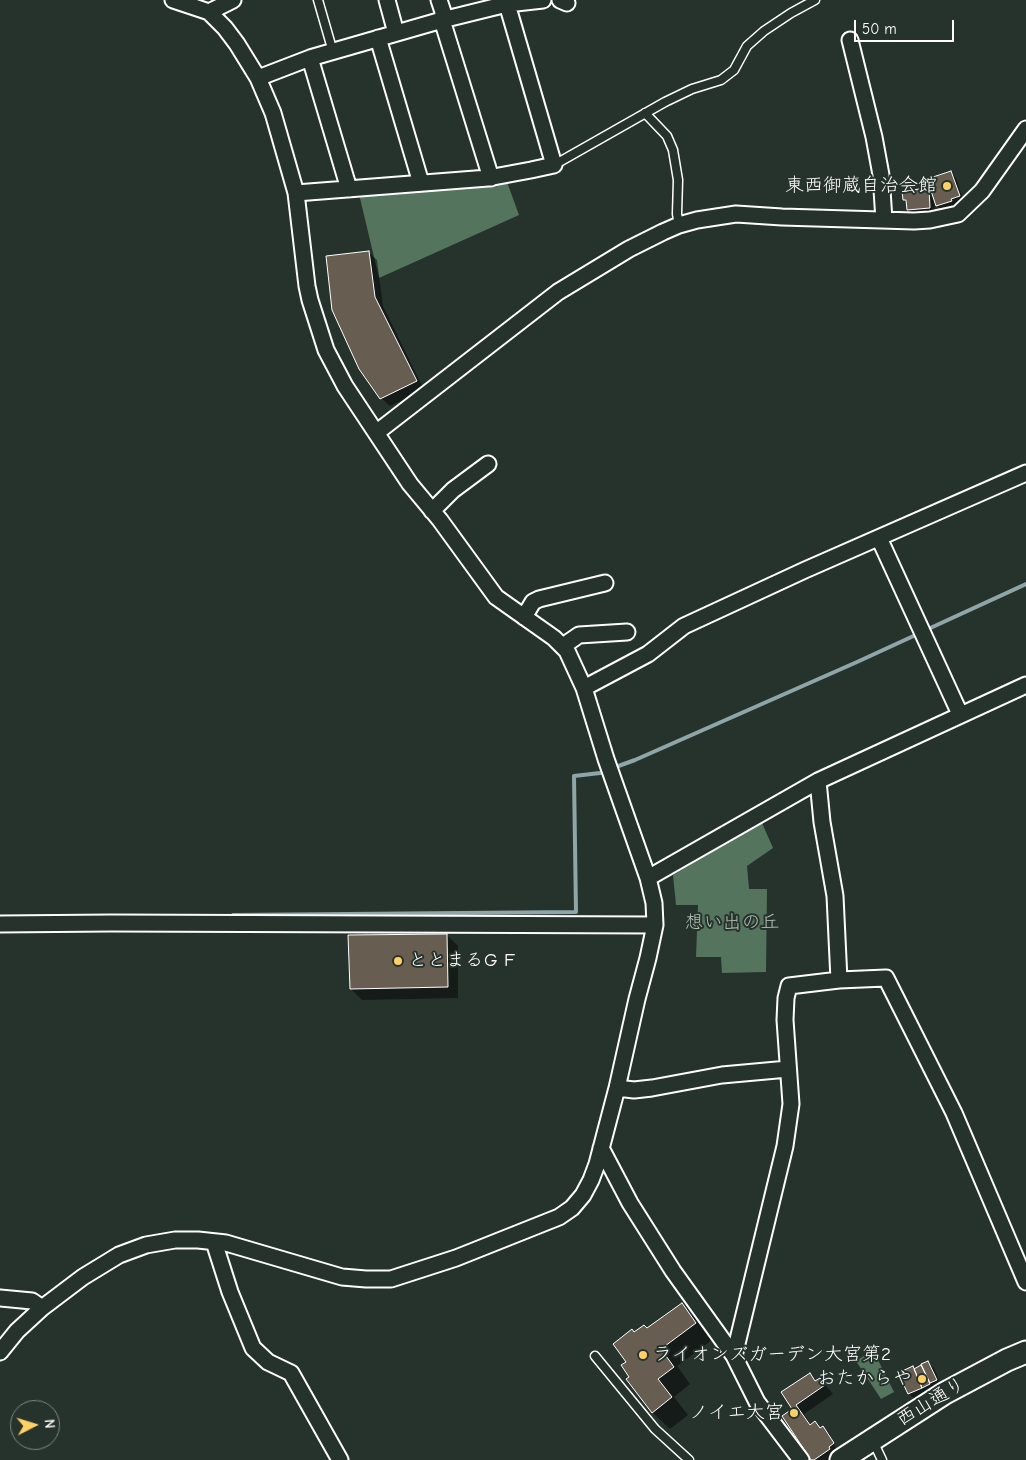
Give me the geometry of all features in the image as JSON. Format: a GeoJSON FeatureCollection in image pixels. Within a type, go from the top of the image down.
{"type":"FeatureCollection","features":[{"type":"Feature","properties":{"kind":"street"},"geometry":{"type":"LineString","coordinates":[[0,1352],[16,1331],[42,1308],[83,1277],[119,1255],[146,1245],[175,1240],[226,1243],[342,1277],[366,1280],[390,1279],[456,1258],[559,1217],[572,1208],[583,1195],[597,1164],[617,1088],[655,925],[654,903],[648,878],[606,759],[584,688],[567,651],[554,638],[496,597],[410,484],[345,386],[326,350],[319,331],[307,286],[296,192],[273,113],[258,78],[231,36],[209,12],[173,0]]}},
{"type":"Feature","properties":{"kind":"street"},"geometry":{"type":"LineString","coordinates":[[209,12],[233,0]]}},
{"type":"Feature","properties":{"kind":"street"},"geometry":{"type":"LineString","coordinates":[[387,0],[396,33]]}},
{"type":"Feature","properties":{"kind":"street"},"geometry":{"type":"LineString","coordinates":[[439,0],[443,12],[442,20],[491,178]]}},
{"type":"Feature","properties":{"kind":"street"},"geometry":{"type":"LineString","coordinates":[[258,78],[310,58],[442,20],[507,4],[543,0]]}},
{"type":"Feature","properties":{"kind":"street"},"geometry":{"type":"LineString","coordinates":[[296,192],[491,178],[554,165],[507,4]]}},
{"type":"Feature","properties":{"kind":"street"},"geometry":{"type":"LineString","coordinates":[[378,38],[421,183]]}},
{"type":"Feature","properties":{"kind":"street"},"geometry":{"type":"LineString","coordinates":[[850,40],[874,137],[881,175],[884,220]]}},
{"type":"Feature","properties":{"kind":"street"},"geometry":{"type":"LineString","coordinates":[[310,58],[349,189]]}},
{"type":"Feature","properties":{"kind":"street"},"geometry":{"type":"LineString","coordinates":[[376,433],[558,292],[629,249],[679,225],[736,214],[930,220],[958,214],[982,190],[1026,129]]}},
{"type":"Feature","properties":{"kind":"street"},"geometry":{"type":"LineString","coordinates":[[432,511],[453,490],[488,464]]}},
{"type":"Feature","properties":{"kind":"street"},"geometry":{"type":"LineString","coordinates":[[584,688],[648,654],[684,626],[805,570],[1026,473]]}},
{"type":"Feature","properties":{"kind":"street"},"geometry":{"type":"LineString","coordinates":[[879,538],[960,714]]}},
{"type":"Feature","properties":{"kind":"street"},"geometry":{"type":"LineString","coordinates":[[524,617],[533,602],[605,583]]}},
{"type":"Feature","properties":{"kind":"street"},"geometry":{"type":"LineString","coordinates":[[563,646],[579,636],[626,632]]}},
{"type":"Feature","properties":{"kind":"street"},"geometry":{"type":"LineString","coordinates":[[648,878],[818,781],[1026,685]]}},
{"type":"Feature","properties":{"kind":"street"},"geometry":{"type":"LineString","coordinates":[[818,781],[822,822],[835,896],[839,980]]}},
{"type":"Feature","properties":{"kind":"street"},"geometry":{"type":"LineString","coordinates":[[0,924],[655,925]]}},
{"type":"Feature","properties":{"kind":"street"},"geometry":{"type":"LineString","coordinates":[[734,1356],[785,1146],[790,1104],[786,998],[789,986],[839,980],[886,978],[954,1113],[1026,1282]]}},
{"type":"Feature","properties":{"kind":"street"},"geometry":{"type":"LineString","coordinates":[[617,1088],[634,1090],[652,1088],[722,1075],[788,1069]]}},
{"type":"Feature","properties":{"kind":"street"},"geometry":{"type":"LineString","coordinates":[[600,1148],[630,1203],[673,1271],[734,1356],[757,1402],[801,1460]]}},
{"type":"Feature","properties":{"kind":"street"},"geometry":{"type":"LineString","coordinates":[[214,1242],[230,1292],[253,1348],[268,1362],[291,1373],[340,1460]]}},
{"type":"Feature","properties":{"kind":"street"},"geometry":{"type":"LineString","coordinates":[[0,1298],[32,1301],[42,1308]]}},
{"type":"Feature","properties":{"kind":"street","name":"西山通り"},"geometry":{"type":"LineString","coordinates":[[841,1460],[965,1381],[1026,1352]]}},
{"type":"Feature","properties":{"kind":"lane"},"geometry":{"type":"LineString","coordinates":[[318,0],[333,52]]}},
{"type":"Feature","properties":{"kind":"lane"},"geometry":{"type":"LineString","coordinates":[[554,165],[645,113],[692,89],[721,80],[734,70],[747,46],[764,31],[791,13],[816,0]]}},
{"type":"Feature","properties":{"kind":"lane"},"geometry":{"type":"LineString","coordinates":[[645,113],[668,136],[673,150],[678,180],[677,214],[679,225]]}},
{"type":"Feature","properties":{"kind":"lane"},"geometry":{"type":"LineString","coordinates":[[595,1356],[655,1429],[689,1460]]}},
{"type":"Feature","properties":{"kind":"lane"},"geometry":{"type":"LineString","coordinates":[[872,1439],[882,1460]]}},
{"type":"Feature","properties":{"kind":"green space"},"geometry":{"type":"Polygon","coordinates":[[[507,182],[519,215],[379,278],[359,194],[507,182]]]}},
{"type":"Feature","properties":{"kind":"green space","name":"想い出の丘"},"geometry":{"type":"Polygon","coordinates":[[[762,823],[773,848],[747,866],[749,889],[767,889],[766,972],[722,973],[721,957],[696,957],[698,905],[676,905],[673,875],[762,823]]]}},
{"type":"Feature","properties":{"kind":"green space"},"geometry":{"type":"Polygon","coordinates":[[[873,1350],[894,1392],[881,1399],[856,1361],[873,1350]]]}},
{"type":"Feature","properties":{"kind":"building"},"geometry":{"type":"Polygon","coordinates":[[[951,171],[960,196],[951,199],[952,201],[936,206],[927,179],[951,171]]]}},
{"type":"Feature","properties":{"kind":"building"},"geometry":{"type":"Polygon","coordinates":[[[929,188],[930,208],[907,210],[906,200],[903,200],[902,191],[929,188]]]}},
{"type":"Feature","properties":{"kind":"building"},"geometry":{"type":"Polygon","coordinates":[[[369,251],[375,297],[417,381],[380,399],[359,369],[332,310],[326,256],[369,251]]]}},
{"type":"Feature","properties":{"kind":"building","name":"ととまるG F"},"geometry":{"type":"Polygon","coordinates":[[[447,934],[448,987],[350,989],[348,935],[447,934]]]}},
{"type":"Feature","properties":{"kind":"building","name":"ライオンズガーデン大宮第2"},"geometry":{"type":"Polygon","coordinates":[[[682,1303],[696,1323],[661,1349],[674,1367],[658,1379],[672,1397],[652,1413],[626,1379],[629,1377],[621,1365],[626,1362],[613,1344],[632,1329],[634,1332],[644,1325],[647,1328],[682,1303]]]}},
{"type":"Feature","properties":{"kind":"building"},"geometry":{"type":"Polygon","coordinates":[[[928,1361],[937,1380],[930,1383],[921,1364],[928,1361]]]}},
{"type":"Feature","properties":{"kind":"building"},"geometry":{"type":"Polygon","coordinates":[[[921,1365],[930,1384],[922,1388],[914,1369],[921,1365]]]}},
{"type":"Feature","properties":{"kind":"building"},"geometry":{"type":"Polygon","coordinates":[[[913,1366],[922,1388],[908,1394],[898,1373],[913,1366]]]}},
{"type":"Feature","properties":{"kind":"building","name":"ノイエ大宮"},"geometry":{"type":"Polygon","coordinates":[[[810,1373],[815,1381],[820,1378],[825,1385],[796,1405],[810,1425],[815,1421],[820,1428],[823,1426],[834,1443],[829,1447],[830,1449],[814,1460],[811,1460],[782,1416],[792,1409],[781,1392],[810,1373]]]}},
{"type":"Feature","properties":{"kind":"waterway"},"geometry":{"type":"LineString","coordinates":[[926,630],[1026,584]]}},
{"type":"Feature","properties":{"kind":"waterway"},"geometry":{"type":"LineString","coordinates":[[613,768],[635,760],[920,633]]}},
{"type":"Feature","properties":{"kind":"waterway"},"geometry":{"type":"LineString","coordinates":[[233,915],[576,912],[574,776],[606,771]]}},
{"type":"Feature","properties":{"kind":"place","name":"東西御蔵自治会館"},"geometry":{"type":"Point","coordinates":[947,186]}},
{"type":"Feature","properties":{"kind":"place","name":"ととまるG F"},"geometry":{"type":"Point","coordinates":[398,961]}},
{"type":"Feature","properties":{"kind":"place","name":"ライオンズガーデン大宮第2"},"geometry":{"type":"Point","coordinates":[643,1355]}},
{"type":"Feature","properties":{"kind":"place","name":"おたからや"},"geometry":{"type":"Point","coordinates":[922,1379]}},
{"type":"Feature","properties":{"kind":"place","name":"ノイエ大宮"},"geometry":{"type":"Point","coordinates":[794,1413]}}]}
